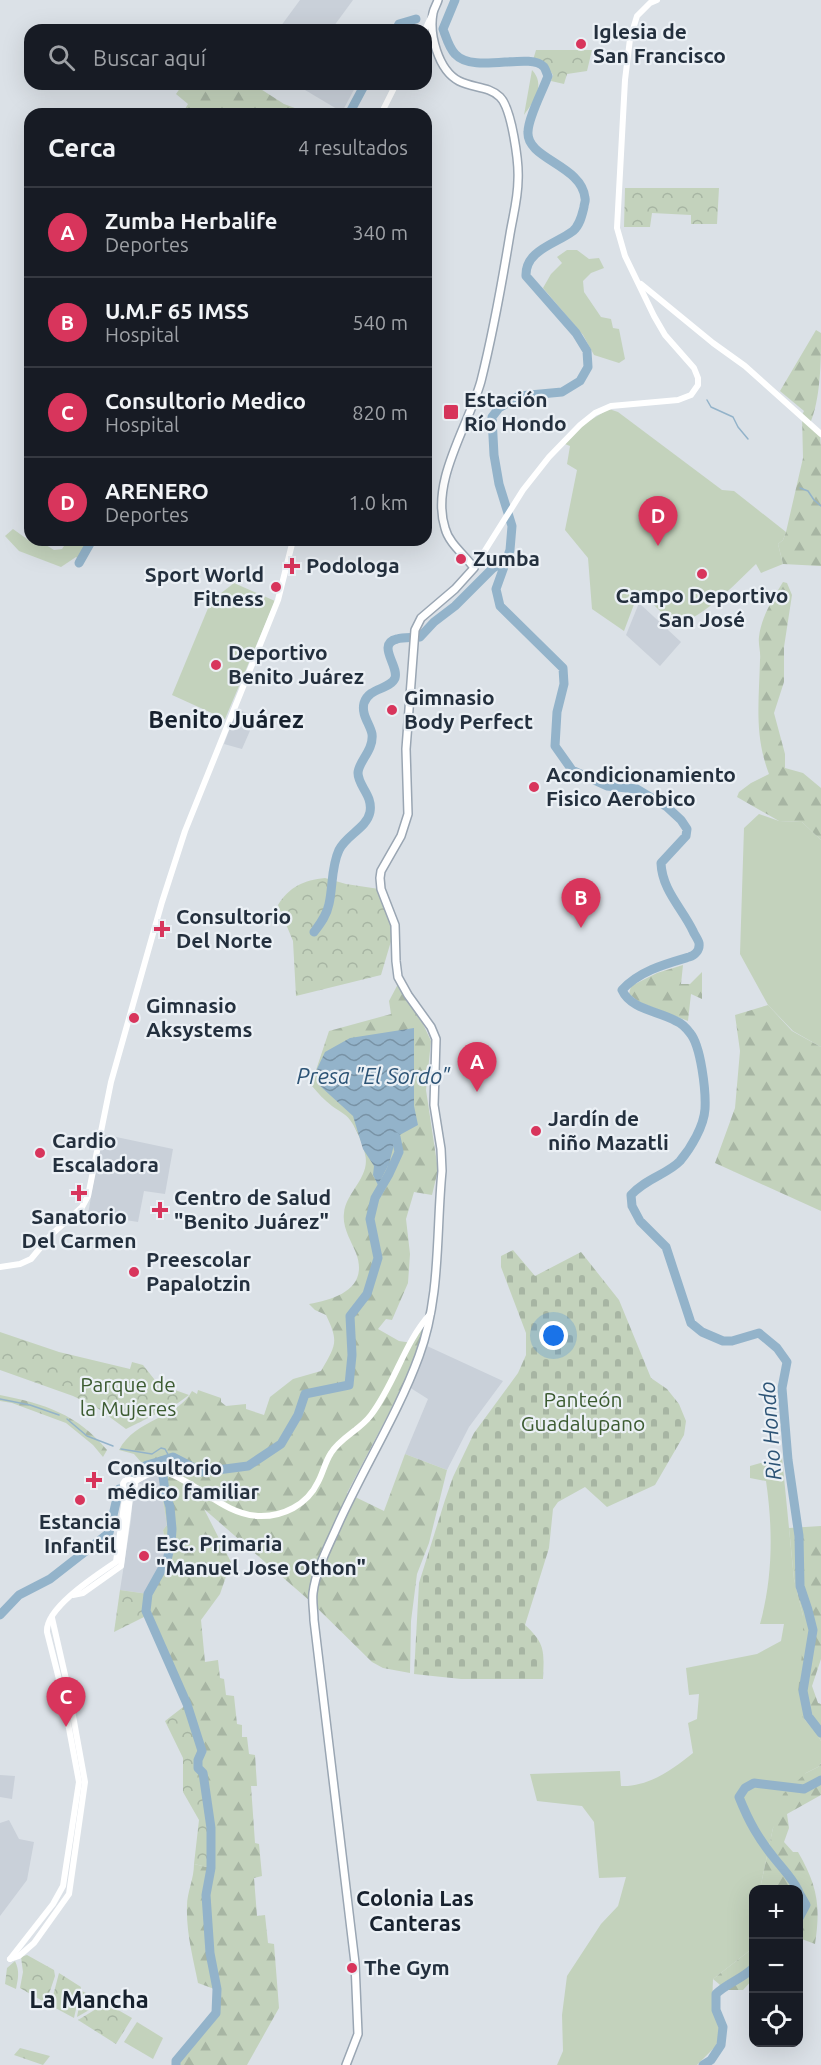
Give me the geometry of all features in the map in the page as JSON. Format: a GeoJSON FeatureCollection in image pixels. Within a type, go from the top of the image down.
{"type":"FeatureCollection","features":[{"type":"Feature","properties":{"kind":"main road"},"geometry":{"type":"LineString","coordinates":[[430,24],[438,0]]}},
{"type":"Feature","properties":{"kind":"main road"},"geometry":{"type":"LineString","coordinates":[[346,2065],[358,2034],[355,1963],[314,1620],[314,1592],[322,1560],[412,1375],[431,1312],[442,1171],[434,1106],[437,1044],[431,1027],[398,977],[395,925],[381,889],[380,878],[381,871],[401,836],[408,814],[406,749],[415,630],[421,618],[455,589],[474,568],[514,502],[556,449],[580,425],[595,413],[611,406],[678,400],[691,395],[697,388],[698,378],[694,368],[665,335],[625,256],[618,228],[625,80],[630,39],[637,16],[650,3],[657,0]]}},
{"type":"Feature","properties":{"kind":"main road"},"geometry":{"type":"LineString","coordinates":[[432,41],[447,72],[460,82],[490,91],[506,104],[519,180],[505,267],[480,383],[456,443],[443,488],[445,528],[452,541],[474,568]]}},
{"type":"Feature","properties":{"kind":"main road"},"geometry":{"type":"LineString","coordinates":[[384,108],[393,90]]}},
{"type":"Feature","properties":{"kind":"main road"},"geometry":{"type":"LineString","coordinates":[[640,284],[745,366],[821,434]]}},
{"type":"Feature","properties":{"kind":"main road"},"geometry":{"type":"LineString","coordinates":[[0,1267],[20,1264],[31,1258],[51,1235],[82,1207],[88,1196],[102,1120],[119,1048],[162,902],[186,831],[278,600],[292,546]]}},
{"type":"Feature","properties":{"kind":"main road"},"geometry":{"type":"LineString","coordinates":[[134,1482],[159,1471],[169,1473],[233,1510],[247,1515],[282,1515],[296,1507],[317,1485],[331,1452],[360,1428],[371,1415],[390,1386],[413,1335],[431,1312]]}},
{"type":"Feature","properties":{"kind":"main road"},"geometry":{"type":"LineString","coordinates":[[52,1618],[47,1623],[47,1632],[62,1691],[79,1782],[63,1886],[53,1905],[18,1953],[34,1943],[69,1894],[85,1782],[68,1688],[52,1618],[54,1611],[73,1596],[79,1587],[119,1564],[128,1491],[122,1484],[126,1479],[134,1482]]}},
{"type":"Feature","properties":{"kind":"main road"},"geometry":{"type":"LineString","coordinates":[[128,1491],[134,1487],[134,1482]]}},
{"type":"Feature","properties":{"kind":"shaded area"},"geometry":{"type":"Polygon","coordinates":[[[300,0],[353,0],[335,24],[282,24],[300,0]]]}},
{"type":"Feature","properties":{"kind":"shaded area"},"geometry":{"type":"Polygon","coordinates":[[[305,90],[354,90],[344,108],[335,108],[305,90]]]}},
{"type":"Feature","properties":{"kind":"shaded area"},"geometry":{"type":"Polygon","coordinates":[[[639,603],[681,642],[660,666],[626,635],[639,603]]]}},
{"type":"Feature","properties":{"kind":"shaded area"},"geometry":{"type":"Polygon","coordinates":[[[237,709],[256,717],[242,749],[224,744],[237,709]]]}},
{"type":"Feature","properties":{"kind":"shaded area"},"geometry":{"type":"Polygon","coordinates":[[[102,1134],[173,1149],[165,1194],[144,1191],[138,1222],[88,1214],[102,1134]]]}},
{"type":"Feature","properties":{"kind":"shaded area"},"geometry":{"type":"Polygon","coordinates":[[[427,1346],[503,1381],[469,1427],[447,1470],[405,1454],[428,1399],[409,1387],[427,1346]]]}},
{"type":"Feature","properties":{"kind":"shaded area","name":"Esc. Primaria \"Manuel Jose Othon\""},"geometry":{"type":"Polygon","coordinates":[[[153,1475],[159,1476],[167,1525],[163,1530],[166,1546],[161,1567],[148,1594],[120,1590],[133,1495],[146,1500],[150,1488],[138,1483],[153,1475]]]}},
{"type":"Feature","properties":{"kind":"shaded area"},"geometry":{"type":"Polygon","coordinates":[[[0,1775],[15,1776],[12,1799],[0,1797],[0,1775]]]}},
{"type":"Feature","properties":{"kind":"shaded area"},"geometry":{"type":"Polygon","coordinates":[[[9,1820],[19,1839],[34,1842],[27,1880],[0,1916],[0,1823],[9,1820]]]}},
{"type":"Feature","properties":{"kind":"green space"},"geometry":{"type":"Polygon","coordinates":[[[536,50],[592,50],[587,71],[567,74],[564,84],[551,81],[553,75],[549,69],[533,60],[536,50]]]}},
{"type":"Feature","properties":{"kind":"green space"},"geometry":{"type":"Polygon","coordinates":[[[532,70],[538,81],[537,93],[524,115],[532,70]]]}},
{"type":"Feature","properties":{"kind":"green space"},"geometry":{"type":"Polygon","coordinates":[[[179,90],[262,90],[295,108],[186,108],[188,104],[176,94],[179,90]]]}},
{"type":"Feature","properties":{"kind":"green space"},"geometry":{"type":"Polygon","coordinates":[[[625,188],[719,188],[717,224],[691,224],[691,215],[652,213],[650,227],[624,227],[625,188]]]}},
{"type":"Feature","properties":{"kind":"green space"},"geometry":{"type":"Polygon","coordinates":[[[567,250],[577,250],[589,259],[599,258],[604,268],[591,273],[583,281],[584,292],[601,317],[611,319],[613,328],[619,329],[625,359],[619,363],[594,355],[583,335],[543,288],[551,274],[562,263],[557,257],[567,250]]]}},
{"type":"Feature","properties":{"kind":"green space"},"geometry":{"type":"Polygon","coordinates":[[[816,330],[821,333],[820,380],[809,426],[820,435],[821,566],[783,564],[778,544],[783,540],[786,532],[803,458],[802,415],[804,411],[780,391],[816,330]]]}},
{"type":"Feature","properties":{"kind":"green space"},"geometry":{"type":"Polygon","coordinates":[[[609,409],[618,412],[722,490],[734,491],[786,532],[783,540],[778,544],[783,564],[761,573],[756,564],[709,607],[676,626],[639,591],[624,631],[592,609],[588,558],[565,530],[577,470],[567,464],[570,446],[565,444],[584,424],[609,409]]]}},
{"type":"Feature","properties":{"kind":"green space"},"geometry":{"type":"Polygon","coordinates":[[[13,529],[24,537],[24,546],[48,546],[54,550],[62,549],[64,546],[87,546],[79,559],[76,557],[61,567],[19,551],[5,536],[13,529]]]}},
{"type":"Feature","properties":{"kind":"green space"},"geometry":{"type":"Polygon","coordinates":[[[783,582],[787,583],[792,595],[784,647],[784,682],[774,713],[785,754],[785,768],[803,773],[821,788],[821,840],[802,822],[779,821],[737,797],[739,792],[751,783],[769,774],[759,732],[759,640],[765,615],[783,582]]]}},
{"type":"Feature","properties":{"kind":"green space","name":"Deportivo Benito Juárez"},"geometry":{"type":"Polygon","coordinates":[[[234,583],[275,601],[225,719],[172,695],[211,601],[234,583]]]}},
{"type":"Feature","properties":{"kind":"green space"},"geometry":{"type":"Polygon","coordinates":[[[759,814],[779,821],[802,822],[821,840],[821,1047],[793,1031],[768,1005],[740,954],[744,828],[759,814]]]}},
{"type":"Feature","properties":{"kind":"green space"},"geometry":{"type":"Polygon","coordinates":[[[325,878],[379,889],[394,931],[381,975],[296,996],[293,941],[278,905],[292,889],[310,881],[325,878]]]}},
{"type":"Feature","properties":{"kind":"green space"},"geometry":{"type":"Polygon","coordinates":[[[683,965],[681,984],[690,984],[702,972],[702,999],[691,994],[688,1021],[639,1002],[629,994],[631,986],[657,973],[683,965]]]}},
{"type":"Feature","properties":{"kind":"green space"},"geometry":{"type":"Polygon","coordinates":[[[398,984],[431,1041],[426,1090],[438,1170],[432,1195],[414,1192],[406,1219],[410,1254],[408,1283],[392,1320],[386,1319],[378,1329],[399,1341],[412,1343],[426,1321],[410,1373],[347,1493],[384,1511],[405,1454],[447,1470],[429,1543],[417,1574],[411,1621],[410,1673],[383,1668],[372,1662],[310,1601],[204,1509],[231,1562],[220,1594],[201,1620],[205,1662],[218,1660],[220,1678],[224,1679],[226,1695],[234,1696],[237,1724],[242,1725],[242,1737],[247,1737],[249,1754],[255,1755],[257,1786],[251,1786],[255,1843],[259,1844],[262,1876],[254,1878],[257,1916],[265,1915],[268,1943],[274,1944],[279,2008],[247,2065],[176,2065],[176,2061],[216,2013],[217,1990],[198,1983],[187,1916],[187,1901],[194,1864],[211,1868],[211,1828],[203,1773],[199,1765],[202,1751],[187,1704],[159,1638],[146,1616],[148,1594],[161,1567],[166,1546],[163,1530],[167,1525],[159,1476],[163,1476],[162,1468],[147,1469],[134,1454],[119,1450],[135,1431],[177,1408],[192,1391],[197,1394],[198,1390],[221,1398],[221,1402],[226,1406],[246,1404],[246,1409],[264,1415],[270,1397],[293,1379],[321,1371],[333,1349],[333,1331],[326,1315],[309,1304],[340,1295],[348,1290],[358,1275],[359,1265],[346,1229],[344,1213],[349,1198],[362,1177],[366,1162],[363,1146],[352,1123],[312,1086],[313,1079],[329,1031],[391,1014],[389,1001],[398,984]]]}},
{"type":"Feature","properties":{"kind":"green space"},"geometry":{"type":"Polygon","coordinates":[[[768,1005],[792,1031],[821,1047],[821,1211],[715,1163],[735,1108],[740,1051],[735,1015],[768,1005]]]}},
{"type":"Feature","properties":{"kind":"green space","name":"Panteón Guadalupano"},"geometry":{"type":"Polygon","coordinates":[[[513,1250],[535,1276],[581,1252],[619,1300],[651,1378],[667,1389],[679,1404],[686,1421],[684,1435],[655,1485],[607,1507],[585,1487],[558,1502],[553,1509],[549,1548],[525,1625],[537,1638],[542,1649],[543,1679],[461,1679],[414,1674],[419,1583],[453,1477],[474,1433],[518,1373],[526,1355],[526,1333],[501,1267],[501,1256],[513,1250]]]}},
{"type":"Feature","properties":{"kind":"green space","name":"Parque de la Mujeres"},"geometry":{"type":"Polygon","coordinates":[[[0,1332],[59,1352],[130,1369],[132,1362],[143,1365],[158,1384],[189,1395],[178,1403],[126,1429],[96,1407],[73,1396],[0,1370],[0,1332]]]}},
{"type":"Feature","properties":{"kind":"green space"},"geometry":{"type":"Polygon","coordinates":[[[0,1395],[31,1402],[59,1412],[84,1427],[107,1450],[103,1457],[93,1445],[66,1423],[12,1403],[0,1401],[0,1395]]]}},
{"type":"Feature","properties":{"kind":"green space"},"geometry":{"type":"Polygon","coordinates":[[[782,1457],[794,1579],[803,1616],[803,1718],[821,1741],[821,1763],[806,1773],[773,1828],[761,1885],[749,1885],[749,1951],[713,1979],[712,2007],[721,2028],[716,2046],[697,2065],[557,2065],[563,2051],[562,2015],[567,1976],[601,1924],[618,1906],[626,1877],[599,1878],[594,1822],[582,1806],[537,1801],[530,1774],[620,1771],[621,1786],[641,1784],[660,1776],[693,1753],[688,1723],[697,1719],[699,1694],[689,1695],[686,1668],[757,1654],[781,1641],[784,1624],[760,1624],[769,1571],[770,1517],[766,1481],[750,1478],[750,1466],[782,1457]]]}},
{"type":"Feature","properties":{"kind":"green space"},"geometry":{"type":"Polygon","coordinates":[[[821,1526],[821,1659],[812,1686],[818,1703],[821,1704],[821,1741],[803,1718],[797,1702],[803,1644],[803,1616],[794,1579],[789,1528],[821,1526]]]}},
{"type":"Feature","properties":{"kind":"green space"},"geometry":{"type":"Polygon","coordinates":[[[120,1590],[148,1594],[146,1616],[114,1632],[120,1590]]]}},
{"type":"Feature","properties":{"kind":"green space"},"geometry":{"type":"Polygon","coordinates":[[[187,1704],[202,1751],[198,1763],[205,1782],[208,1804],[211,1868],[194,1864],[199,1820],[183,1792],[183,1758],[165,1721],[187,1704]]]}},
{"type":"Feature","properties":{"kind":"green space"},"geometry":{"type":"Polygon","coordinates":[[[821,1763],[821,1795],[787,1814],[789,1828],[784,1842],[793,1852],[798,1852],[810,1875],[816,1896],[818,1918],[815,1944],[803,1940],[803,1885],[761,1885],[783,1794],[806,1773],[821,1763]]]}},
{"type":"Feature","properties":{"kind":"green space"},"geometry":{"type":"Polygon","coordinates":[[[749,1951],[749,1983],[743,1990],[726,1990],[713,1979],[749,1951]]]}},
{"type":"Feature","properties":{"kind":"green space"},"geometry":{"type":"Polygon","coordinates":[[[27,1955],[54,1970],[55,1976],[46,2003],[20,1988],[23,1972],[21,1957],[27,1955]]]}},
{"type":"Feature","properties":{"kind":"green space"},"geometry":{"type":"Polygon","coordinates":[[[15,1961],[18,1972],[16,1989],[5,1984],[7,1968],[15,1961]]]}},
{"type":"Feature","properties":{"kind":"green space"},"geometry":{"type":"Polygon","coordinates":[[[59,1973],[81,1987],[74,2018],[48,2004],[53,1996],[59,1973]]]}},
{"type":"Feature","properties":{"kind":"green space"},"geometry":{"type":"Polygon","coordinates":[[[82,1991],[103,2002],[77,2017],[82,1991]]]}},
{"type":"Feature","properties":{"kind":"green space"},"geometry":{"type":"Polygon","coordinates":[[[106,2003],[132,2018],[116,2044],[78,2020],[106,2003]]]}},
{"type":"Feature","properties":{"kind":"green space"},"geometry":{"type":"Polygon","coordinates":[[[137,2022],[163,2038],[153,2059],[124,2042],[137,2022]]]}},
{"type":"Feature","properties":{"kind":"green space"},"geometry":{"type":"Polygon","coordinates":[[[20,2048],[50,2056],[43,2065],[14,2055],[20,2048]]]}},
{"type":"Feature","properties":{"kind":"water","name":"Presa \"El Sordo\""},"geometry":{"type":"Polygon","coordinates":[[[414,1028],[414,1106],[418,1125],[396,1137],[389,1164],[378,1185],[373,1175],[374,1166],[363,1149],[353,1116],[319,1085],[316,1071],[325,1052],[350,1038],[414,1028]]]}},
{"type":"Feature","properties":{"kind":"waterway","name":"Rio Hondo"},"geometry":{"type":"LineString","coordinates":[[455,0],[443,29],[449,46],[455,54],[475,63],[527,61],[537,63],[544,68],[548,76],[530,119],[528,132],[530,141],[544,156],[575,178],[582,187],[585,199],[581,217],[575,229],[536,254],[527,267],[526,276],[576,333],[587,351],[588,367],[580,381],[562,392],[519,396],[499,408],[492,417],[494,455],[499,484],[512,526],[510,550],[496,589],[500,606],[563,668],[564,684],[557,712],[555,746],[572,770],[607,786],[637,789],[667,807],[687,829],[686,836],[661,863],[665,882],[698,941],[698,950],[691,956],[644,973],[622,990],[632,1002],[684,1026],[694,1039],[704,1080],[704,1116],[696,1136],[680,1161],[637,1189],[631,1195],[632,1206],[640,1221],[666,1247],[691,1323],[702,1332],[723,1341],[732,1341],[759,1333],[777,1348],[787,1362],[782,1388],[788,1460],[799,1536],[800,1586],[813,1630],[803,1691],[808,1716],[821,1733]]}},
{"type":"Feature","properties":{"kind":"waterway"},"geometry":{"type":"LineString","coordinates":[[399,24],[416,19]]}},
{"type":"Feature","properties":{"kind":"waterway"},"geometry":{"type":"LineString","coordinates":[[352,108],[362,90]]}},
{"type":"Feature","properties":{"kind":"waterway"},"geometry":{"type":"LineString","coordinates":[[707,400],[711,407],[733,417],[748,439]]}},
{"type":"Feature","properties":{"kind":"waterway"},"geometry":{"type":"LineString","coordinates":[[800,488],[808,491],[821,506]]}},
{"type":"Feature","properties":{"kind":"waterway"},"geometry":{"type":"LineString","coordinates":[[79,563],[89,546]]}},
{"type":"Feature","properties":{"kind":"waterway"},"geometry":{"type":"LineString","coordinates":[[314,932],[328,908],[339,850],[346,840],[365,823],[370,812],[368,796],[358,773],[372,740],[363,707],[370,694],[389,685],[395,678],[388,646],[397,639],[420,637],[493,568],[507,560]]}},
{"type":"Feature","properties":{"kind":"waterway"},"geometry":{"type":"LineString","coordinates":[[176,2065],[176,2061],[216,2013],[217,1989],[210,1953],[206,1895],[211,1868],[211,1828],[203,1773],[198,1768],[198,1760],[202,1751],[187,1704],[146,1611],[148,1594],[167,1560],[171,1544],[170,1507],[165,1491],[161,1461],[173,1457],[202,1472],[248,1466],[281,1444],[298,1415],[305,1394],[349,1385],[352,1355],[350,1316],[367,1294],[378,1258],[370,1219],[375,1198],[399,1152],[396,1137]]}},
{"type":"Feature","properties":{"kind":"waterway"},"geometry":{"type":"LineString","coordinates":[[0,1399],[30,1405],[59,1415]]}},
{"type":"Feature","properties":{"kind":"waterway"},"geometry":{"type":"LineString","coordinates":[[67,1419],[87,1436],[113,1446]]}},
{"type":"Feature","properties":{"kind":"waterway"},"geometry":{"type":"LineString","coordinates":[[121,1449],[152,1454],[161,1448],[165,1449],[170,1458]]}},
{"type":"Feature","properties":{"kind":"waterway"},"geometry":{"type":"LineString","coordinates":[[128,1475],[161,1461]]}},
{"type":"Feature","properties":{"kind":"waterway"},"geometry":{"type":"LineString","coordinates":[[0,1615],[19,1595],[50,1579],[109,1533],[119,1489]]}},
{"type":"Feature","properties":{"kind":"waterway","name":"Rio Hondo"},"geometry":{"type":"LineString","coordinates":[[795,1885],[759,1837],[739,1797],[745,1788],[754,1783],[804,1789],[821,1780]]}},
{"type":"Feature","properties":{"kind":"waterway","name":"Rio Hondo"},"geometry":{"type":"LineString","coordinates":[[803,1900],[806,1905],[803,1911]]}},
{"type":"Feature","properties":{"kind":"waterway","name":"Rio Hondo"},"geometry":{"type":"LineString","coordinates":[[703,2065],[711,2060],[721,2045],[723,2027],[716,2010],[716,1994],[749,1971]]}},
{"type":"Feature","properties":{"kind":"place","name":"Iglesia de San Francisco"},"geometry":{"type":"Point","coordinates":[581,44]}},
{"type":"Feature","properties":{"kind":"place","name":"Estación Río Hondo"},"geometry":{"type":"Point","coordinates":[451,412]}},
{"type":"Feature","properties":{"kind":"place","name":"ARENERO"},"geometry":{"type":"Point","coordinates":[658,546]}},
{"type":"Feature","properties":{"kind":"place","name":"Zumba"},"geometry":{"type":"Point","coordinates":[461,559]}},
{"type":"Feature","properties":{"kind":"place","name":"Podologa"},"geometry":{"type":"Point","coordinates":[292,566]}},
{"type":"Feature","properties":{"kind":"place","name":"Campo Deportivo San José"},"geometry":{"type":"Point","coordinates":[702,574]}},
{"type":"Feature","properties":{"kind":"place","name":"Sport World Fitness"},"geometry":{"type":"Point","coordinates":[276,587]}},
{"type":"Feature","properties":{"kind":"place","name":"Deportivo Benito Juárez"},"geometry":{"type":"Point","coordinates":[216,665]}},
{"type":"Feature","properties":{"kind":"place","name":"Gimnasio Body Perfect"},"geometry":{"type":"Point","coordinates":[392,710]}},
{"type":"Feature","properties":{"kind":"place","name":"Acondicionamiento Fisico Aerobico"},"geometry":{"type":"Point","coordinates":[534,787]}},
{"type":"Feature","properties":{"kind":"place","name":"U.M.F 65 IMSS"},"geometry":{"type":"Point","coordinates":[581,928]}},
{"type":"Feature","properties":{"kind":"place","name":"Consultorio Del Norte"},"geometry":{"type":"Point","coordinates":[162,929]}},
{"type":"Feature","properties":{"kind":"place","name":"Gimnasio Aksystems"},"geometry":{"type":"Point","coordinates":[134,1018]}},
{"type":"Feature","properties":{"kind":"place","name":"Zumba Herbalife"},"geometry":{"type":"Point","coordinates":[477,1092]}},
{"type":"Feature","properties":{"kind":"place","name":"Jardín de niño Mazatli"},"geometry":{"type":"Point","coordinates":[536,1131]}},
{"type":"Feature","properties":{"kind":"place","name":"Cardio Escaladora"},"geometry":{"type":"Point","coordinates":[40,1153]}},
{"type":"Feature","properties":{"kind":"place","name":"Sanatorio Del Carmen"},"geometry":{"type":"Point","coordinates":[79,1193]}},
{"type":"Feature","properties":{"kind":"place","name":"Centro de Salud \"Benito Juárez\""},"geometry":{"type":"Point","coordinates":[160,1210]}},
{"type":"Feature","properties":{"kind":"place","name":"Preescolar Papalotzin"},"geometry":{"type":"Point","coordinates":[134,1272]}},
{"type":"Feature","properties":{"kind":"place","name":"Consultorio médico familiar"},"geometry":{"type":"Point","coordinates":[94,1480]}},
{"type":"Feature","properties":{"kind":"place","name":"Estancia Infantil"},"geometry":{"type":"Point","coordinates":[80,1500]}},
{"type":"Feature","properties":{"kind":"place","name":"Esc. Primaria \"Manuel Jose Othon\""},"geometry":{"type":"Point","coordinates":[144,1556]}},
{"type":"Feature","properties":{"kind":"place","name":"Consultorio Medico"},"geometry":{"type":"Point","coordinates":[66,1727]}},
{"type":"Feature","properties":{"kind":"place","name":"The Gym"},"geometry":{"type":"Point","coordinates":[352,1968]}},
{"type":"Feature","properties":{"kind":"district","name":"Benito Juárez"},"geometry":{"type":"Point","coordinates":[226,720]}},
{"type":"Feature","properties":{"kind":"district","name":"Colonia Las Canteras"},"geometry":{"type":"Point","coordinates":[415,1910]}},
{"type":"Feature","properties":{"kind":"district","name":"La Mancha"},"geometry":{"type":"Point","coordinates":[89,2000]}}]}
